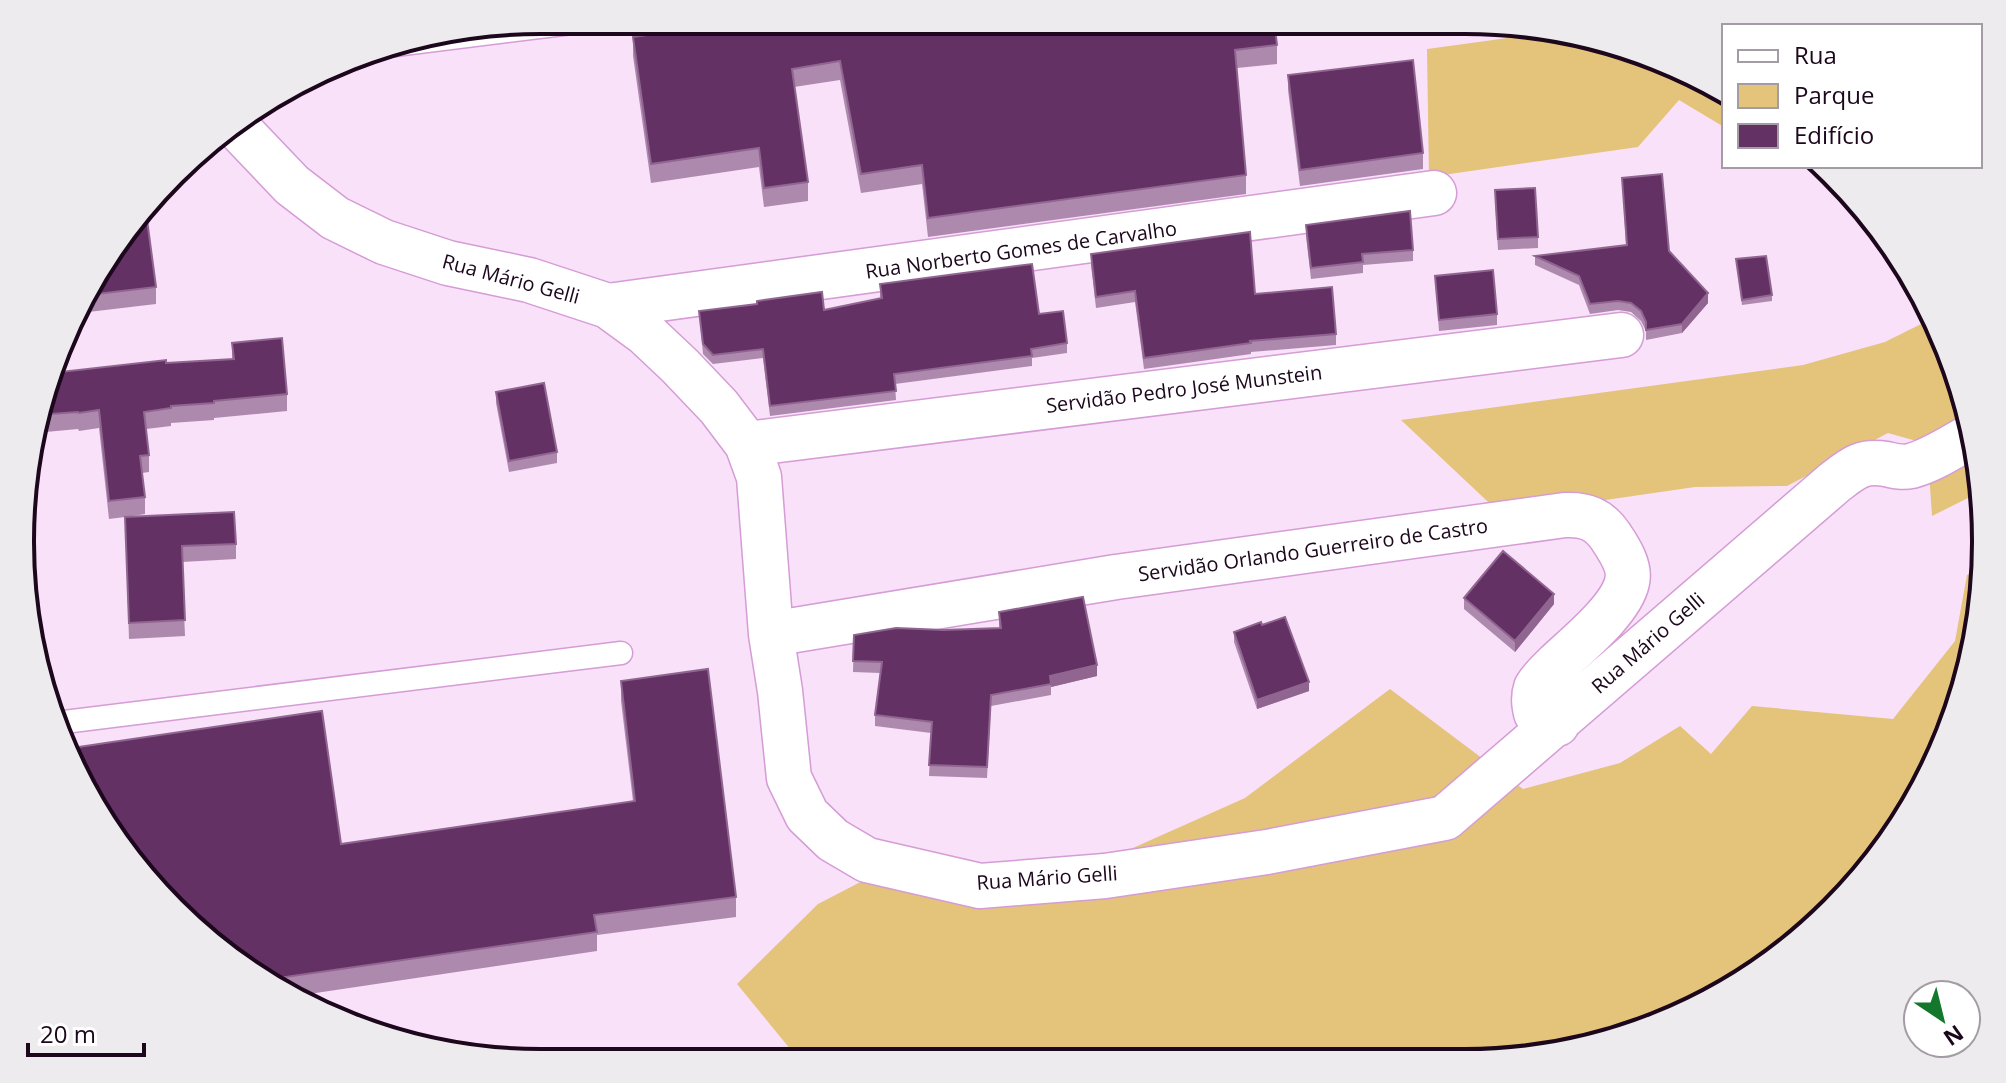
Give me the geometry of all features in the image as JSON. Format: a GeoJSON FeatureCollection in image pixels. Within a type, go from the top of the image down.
{"type":"FeatureCollection","features":[{"type":"Feature","properties":{"kind":"street","name":"Rua Mário Gelli"},"geometry":{"type":"LineString","coordinates":[[242,133],[292,185],[335,218],[384,242],[448,263],[529,280],[608,306],[645,333],[680,366],[719,407],[747,444],[759,477],[771,634],[789,778],[807,815],[833,840],[867,860],[980,886],[1105,876],[1267,852],[1445,818],[1855,467],[1872,462],[1910,466],[1962,441]]}},
{"type":"Feature","properties":{"kind":"street","name":"Rua Norberto Gomes de Carvalho"},"geometry":{"type":"LineString","coordinates":[[608,306],[1434,193]]}},
{"type":"Feature","properties":{"kind":"street","name":"Servidão Pedro José Munstein"},"geometry":{"type":"LineString","coordinates":[[747,444],[1621,335]]}},
{"type":"Feature","properties":{"kind":"street","name":"Servidão Orlando Guerreiro de Castro"},"geometry":{"type":"LineString","coordinates":[[771,634],[1116,577],[1582,514],[1607,531],[1626,562],[1628,581],[1615,607],[1537,687],[1534,699],[1536,713],[1557,724]]}},
{"type":"Feature","properties":{"kind":"lane"},"geometry":{"type":"LineString","coordinates":[[67,722],[621,653]]}},
{"type":"Feature","properties":{"kind":"green space"},"geometry":{"type":"Polygon","coordinates":[[[1517,37],[1596,51],[1659,73],[1718,102],[1722,105],[1722,126],[1679,100],[1638,147],[1429,177],[1427,49],[1517,37]]]}},
{"type":"Feature","properties":{"kind":"green space"},"geometry":{"type":"Polygon","coordinates":[[[1923,323],[1955,410],[1970,497],[1932,516],[1927,444],[1888,433],[1787,486],[1695,487],[1502,515],[1401,420],[1803,365],[1885,342],[1923,323]]]}},
{"type":"Feature","properties":{"kind":"green space"},"geometry":{"type":"Polygon","coordinates":[[[1971,574],[1968,608],[1945,705],[1920,766],[1867,850],[1823,900],[1773,944],[1689,997],[1628,1022],[1564,1039],[1498,1048],[790,1049],[737,984],[818,904],[903,860],[1034,885],[1124,852],[1245,798],[1390,689],[1523,789],[1620,763],[1680,726],[1711,754],[1752,706],[1893,719],[1955,641],[1967,575],[1971,574]]]}},
{"type":"Feature","properties":{"kind":"building"},"geometry":{"type":"Polygon","coordinates":[[[653,34],[1276,34],[1277,45],[1235,50],[1246,175],[928,218],[922,165],[861,174],[840,61],[792,69],[808,182],[764,188],[759,148],[651,164],[633,37],[653,34]]]}},
{"type":"Feature","properties":{"kind":"building"},"geometry":{"type":"Polygon","coordinates":[[[1413,60],[1423,153],[1300,170],[1288,75],[1413,60]]]}},
{"type":"Feature","properties":{"kind":"building"},"geometry":{"type":"Polygon","coordinates":[[[1662,174],[1669,251],[1708,293],[1682,324],[1646,330],[1641,311],[1631,303],[1590,304],[1579,276],[1535,256],[1627,245],[1622,178],[1662,174]]]}},
{"type":"Feature","properties":{"kind":"building"},"geometry":{"type":"Polygon","coordinates":[[[1535,188],[1538,237],[1498,239],[1495,190],[1535,188]]]}},
{"type":"Feature","properties":{"kind":"building"},"geometry":{"type":"Polygon","coordinates":[[[1410,211],[1413,250],[1362,254],[1363,262],[1311,268],[1306,225],[1410,211]]]}},
{"type":"Feature","properties":{"kind":"building"},"geometry":{"type":"Polygon","coordinates":[[[147,223],[156,287],[99,294],[147,223]]]}},
{"type":"Feature","properties":{"kind":"building"},"geometry":{"type":"Polygon","coordinates":[[[1250,232],[1255,294],[1332,287],[1336,334],[1250,341],[1144,358],[1135,291],[1096,297],[1091,254],[1250,232]]]}},
{"type":"Feature","properties":{"kind":"building"},"geometry":{"type":"Polygon","coordinates":[[[1766,256],[1772,295],[1742,300],[1736,259],[1766,256]]]}},
{"type":"Feature","properties":{"kind":"building"},"geometry":{"type":"Polygon","coordinates":[[[1032,264],[1039,314],[1063,311],[1067,343],[1031,349],[1032,356],[894,374],[896,391],[770,406],[763,349],[713,355],[703,344],[699,311],[822,292],[824,310],[882,298],[880,284],[1032,264]]]}},
{"type":"Feature","properties":{"kind":"building"},"geometry":{"type":"Polygon","coordinates":[[[1493,270],[1497,314],[1439,320],[1435,276],[1493,270]]]}},
{"type":"Feature","properties":{"kind":"building"},"geometry":{"type":"Polygon","coordinates":[[[282,338],[287,394],[171,406],[144,412],[149,455],[140,456],[145,497],[109,501],[99,410],[50,414],[63,372],[166,360],[166,363],[234,359],[232,343],[282,338]]]}},
{"type":"Feature","properties":{"kind":"building"},"geometry":{"type":"Polygon","coordinates":[[[544,383],[557,452],[509,461],[496,392],[544,383]]]}},
{"type":"Feature","properties":{"kind":"building"},"geometry":{"type":"Polygon","coordinates":[[[234,512],[236,544],[182,546],[185,620],[129,623],[125,517],[234,512]]]}},
{"type":"Feature","properties":{"kind":"building"},"geometry":{"type":"Polygon","coordinates":[[[1503,551],[1554,594],[1515,641],[1464,598],[1503,551]]]}},
{"type":"Feature","properties":{"kind":"building"},"geometry":{"type":"Polygon","coordinates":[[[1083,597],[1097,665],[1050,676],[1051,684],[991,695],[987,767],[929,765],[932,722],[875,715],[882,662],[853,661],[854,635],[896,628],[1001,628],[999,612],[1083,597]]]}},
{"type":"Feature","properties":{"kind":"building"},"geometry":{"type":"Polygon","coordinates":[[[1285,617],[1309,682],[1257,700],[1234,632],[1285,617]]]}},
{"type":"Feature","properties":{"kind":"building"},"geometry":{"type":"Polygon","coordinates":[[[708,669],[736,897],[594,915],[597,932],[283,977],[207,923],[160,876],[102,795],[78,747],[322,711],[341,844],[635,801],[621,681],[708,669]]]}}]}
